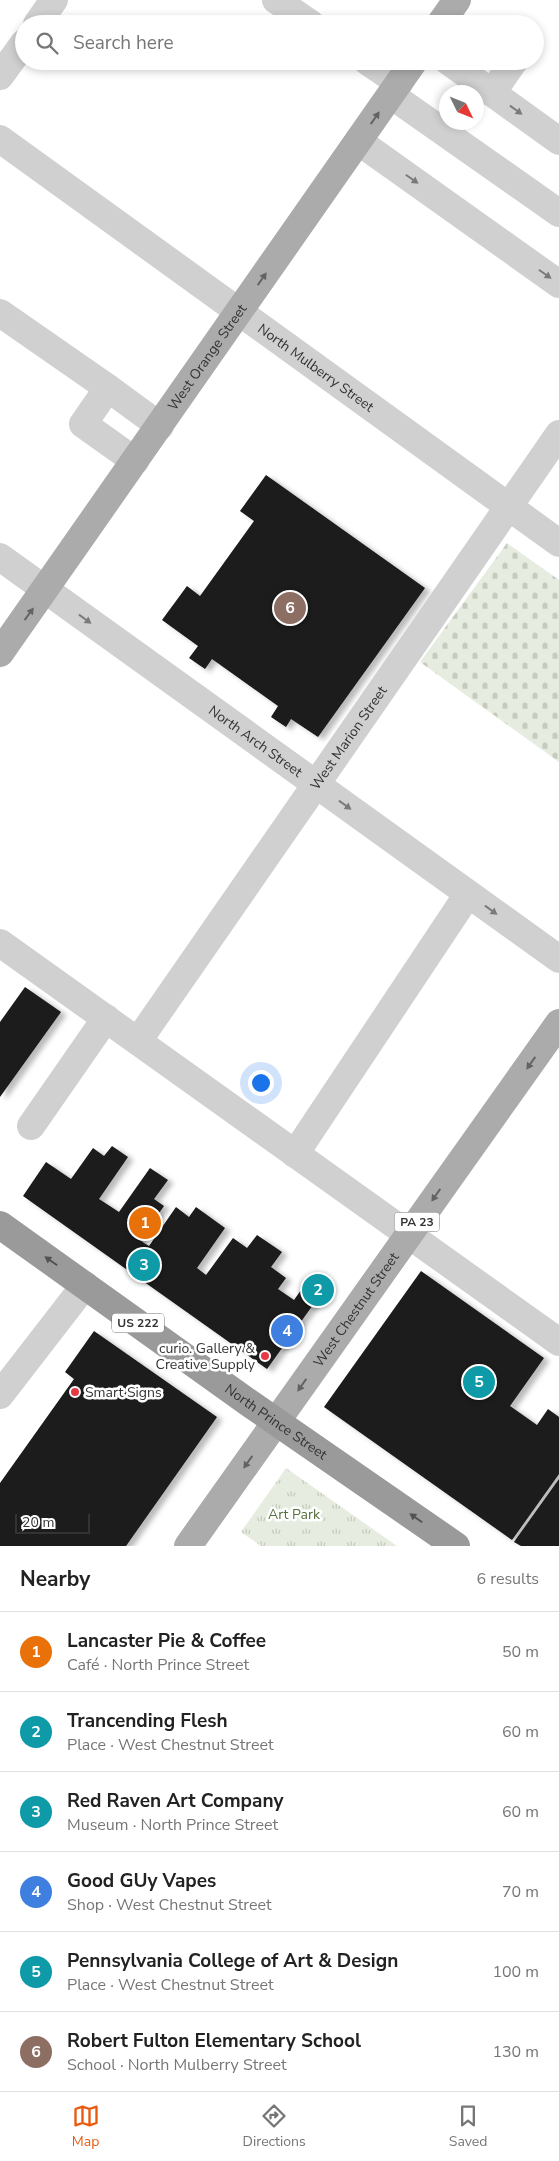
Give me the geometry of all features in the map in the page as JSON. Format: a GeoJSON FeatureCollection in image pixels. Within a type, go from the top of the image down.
{"type":"FeatureCollection","features":[{"type":"Feature","properties":{"kind":"highway","name":"North Prince Street"},"geometry":{"type":"LineString","coordinates":[[2,1231],[85,1286],[276,1422],[456,1546]]}},
{"type":"Feature","properties":{"kind":"main road"},"geometry":{"type":"LineString","coordinates":[[446,15],[457,0]]}},
{"type":"Feature","properties":{"kind":"main road","name":"West Orange Street"},"geometry":{"type":"LineString","coordinates":[[0,653],[46,590],[401,80]]}},
{"type":"Feature","properties":{"kind":"main road","name":"West Chestnut Street"},"geometry":{"type":"LineString","coordinates":[[188,1546],[559,1023]]}},
{"type":"Feature","properties":{"kind":"street"},"geometry":{"type":"LineString","coordinates":[[43,15],[54,0]]}},
{"type":"Feature","properties":{"kind":"street"},"geometry":{"type":"LineString","coordinates":[[276,0],[298,15]]}},
{"type":"Feature","properties":{"kind":"street"},"geometry":{"type":"LineString","coordinates":[[0,76],[15,55]]}},
{"type":"Feature","properties":{"kind":"street"},"geometry":{"type":"LineString","coordinates":[[383,70],[401,80],[559,214]]}},
{"type":"Feature","properties":{"kind":"street"},"geometry":{"type":"LineString","coordinates":[[460,70],[492,93],[556,132]]}},
{"type":"Feature","properties":{"kind":"street"},"geometry":{"type":"LineString","coordinates":[[492,93],[508,70]]}},
{"type":"Feature","properties":{"kind":"street","name":"North Mulberry Street"},"geometry":{"type":"LineString","coordinates":[[0,139],[559,543]]}},
{"type":"Feature","properties":{"kind":"street"},"geometry":{"type":"LineString","coordinates":[[358,141],[559,284]]}},
{"type":"Feature","properties":{"kind":"street"},"geometry":{"type":"LineString","coordinates":[[0,313],[160,426]]}},
{"type":"Feature","properties":{"kind":"street"},"geometry":{"type":"LineString","coordinates":[[108,388],[83,424],[135,461]]}},
{"type":"Feature","properties":{"kind":"street","name":"West Marion Street"},"geometry":{"type":"LineString","coordinates":[[138,1041],[559,434]]}},
{"type":"Feature","properties":{"kind":"street","name":"North Arch Street"},"geometry":{"type":"LineString","coordinates":[[0,557],[559,959]]}},
{"type":"Feature","properties":{"kind":"street"},"geometry":{"type":"LineString","coordinates":[[295,1154],[468,894]]}},
{"type":"Feature","properties":{"kind":"street"},"geometry":{"type":"LineString","coordinates":[[0,943],[559,1342]]}},
{"type":"Feature","properties":{"kind":"street"},"geometry":{"type":"LineString","coordinates":[[31,1126],[106,1018]]}},
{"type":"Feature","properties":{"kind":"street"},"geometry":{"type":"LineString","coordinates":[[0,1395],[85,1286]]}},
{"type":"Feature","properties":{"kind":"green space"},"geometry":{"type":"Polygon","coordinates":[[[507,543],[559,580],[559,762],[420,662],[507,543]]]}},
{"type":"Feature","properties":{"kind":"green space","name":"Art Park"},"geometry":{"type":"Polygon","coordinates":[[[286,1468],[397,1546],[261,1546],[241,1532],[286,1468]]]}},
{"type":"Feature","properties":{"kind":"building"},"geometry":{"type":"Polygon","coordinates":[[[266,475],[425,588],[318,737],[291,719],[286,727],[271,717],[278,706],[212,659],[205,669],[189,658],[198,646],[162,620],[187,586],[200,596],[254,521],[240,511],[266,475]]]}},
{"type":"Feature","properties":{"kind":"building"},"geometry":{"type":"Polygon","coordinates":[[[25,987],[61,1012],[0,1097],[0,1022],[25,987]]]}},
{"type":"Feature","properties":{"kind":"building"},"geometry":{"type":"Polygon","coordinates":[[[112,1146],[128,1157],[99,1199],[119,1212],[150,1168],[168,1180],[154,1199],[164,1206],[140,1240],[144,1243],[149,1246],[176,1207],[189,1217],[196,1207],[225,1228],[197,1268],[206,1275],[233,1238],[247,1248],[257,1235],[282,1252],[271,1267],[286,1278],[278,1289],[294,1300],[308,1280],[323,1291],[267,1369],[23,1196],[46,1162],[71,1179],[93,1148],[104,1156],[112,1146]]]}},
{"type":"Feature","properties":{"kind":"building"},"geometry":{"type":"Polygon","coordinates":[[[421,1271],[544,1358],[510,1406],[537,1425],[548,1409],[559,1417],[559,1474],[512,1540],[324,1407],[421,1271]]]}},
{"type":"Feature","properties":{"kind":"building"},"geometry":{"type":"Polygon","coordinates":[[[94,1331],[217,1417],[126,1546],[0,1546],[0,1483],[74,1379],[65,1372],[94,1331]]]}},
{"type":"Feature","properties":{"kind":"building"},"geometry":{"type":"Polygon","coordinates":[[[559,1479],[559,1546],[521,1546],[514,1542],[559,1479]]]}},
{"type":"Feature","properties":{"kind":"place","name":"Robert Fulton Elementary School"},"geometry":{"type":"Point","coordinates":[290,608]}},
{"type":"Feature","properties":{"kind":"place","name":"Lancaster Pie & Coffee"},"geometry":{"type":"Point","coordinates":[145,1223]}},
{"type":"Feature","properties":{"kind":"place","name":"Red Raven Art Company"},"geometry":{"type":"Point","coordinates":[144,1265]}},
{"type":"Feature","properties":{"kind":"place","name":"Trancending Flesh"},"geometry":{"type":"Point","coordinates":[318,1290]}},
{"type":"Feature","properties":{"kind":"place","name":"Good GUy Vapes"},"geometry":{"type":"Point","coordinates":[287,1331]}},
{"type":"Feature","properties":{"kind":"place","name":"curio. Gallery & Creative Supply"},"geometry":{"type":"Point","coordinates":[265,1356]}},
{"type":"Feature","properties":{"kind":"place","name":"Pennsylvania College of Art & Design"},"geometry":{"type":"Point","coordinates":[479,1382]}},
{"type":"Feature","properties":{"kind":"place","name":"Smart Signs"},"geometry":{"type":"Point","coordinates":[75,1392]}}]}
